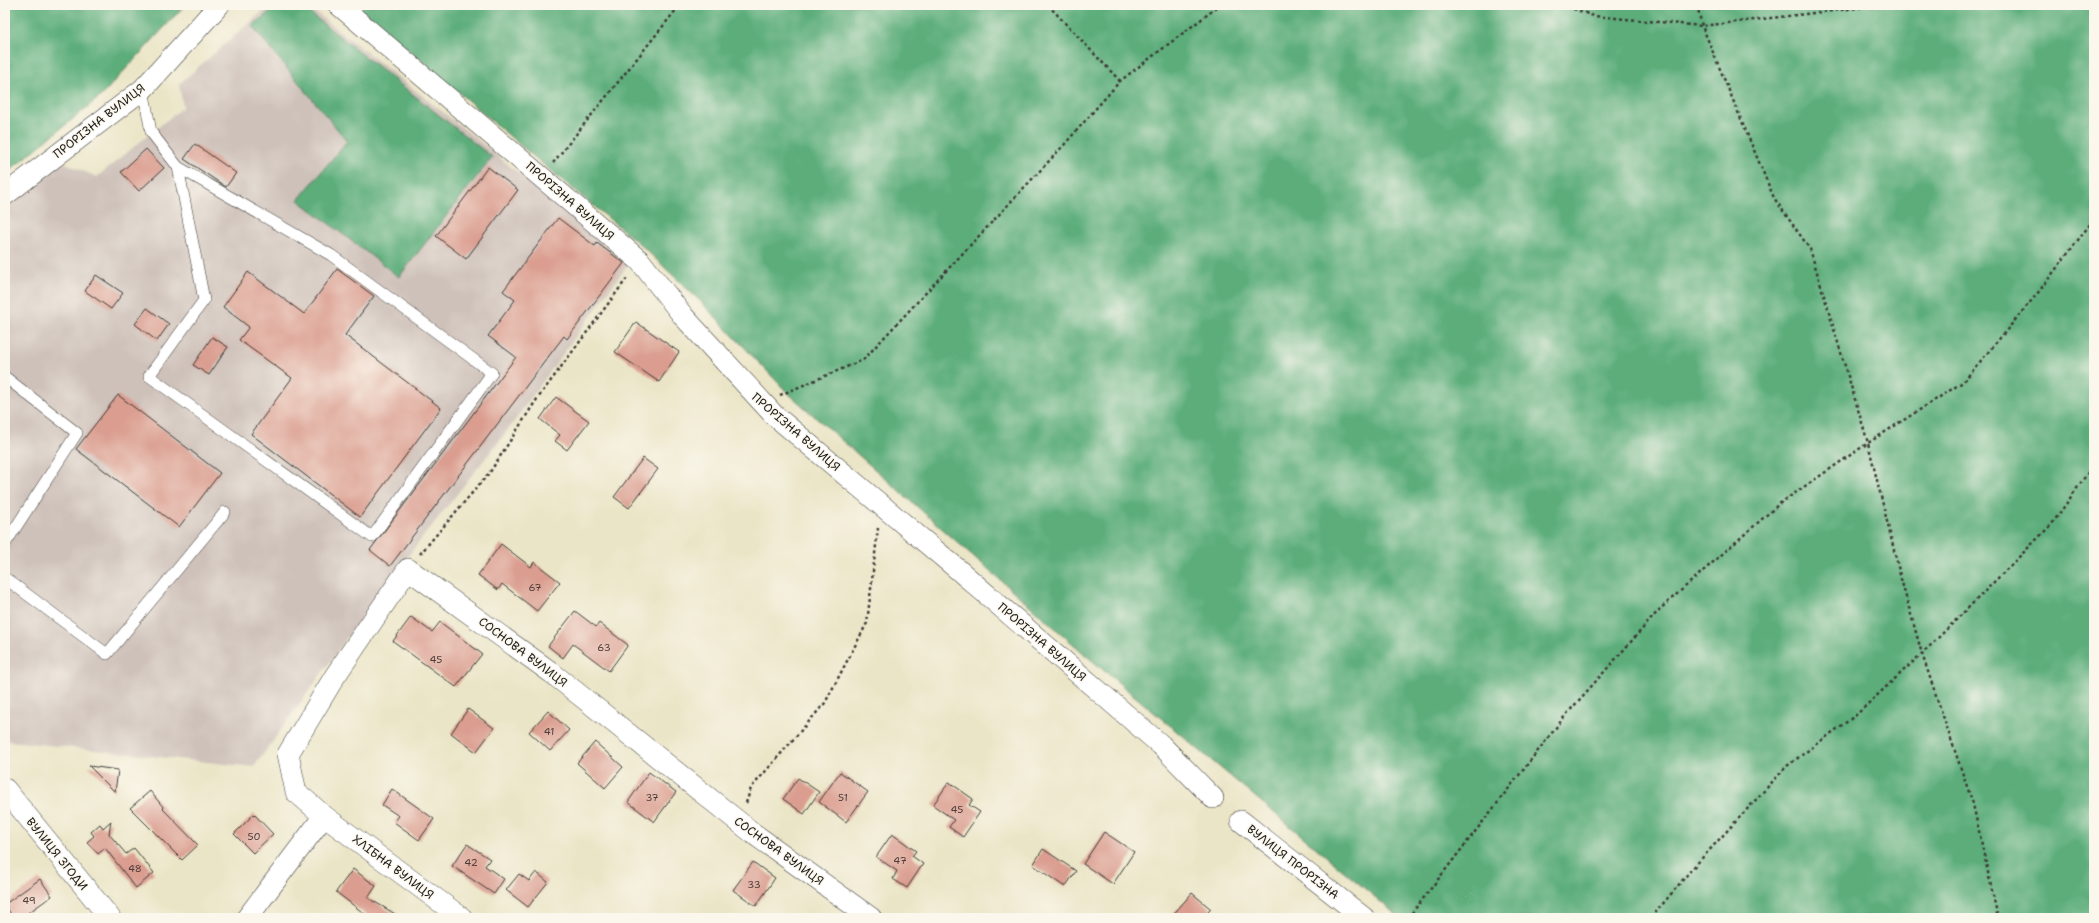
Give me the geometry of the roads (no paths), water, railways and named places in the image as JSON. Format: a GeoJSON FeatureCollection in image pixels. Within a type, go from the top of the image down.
{"type":"FeatureCollection","features":[{"type":"Feature","properties":{"kind":"street","name":"ПРОРІЗНА ВУЛИЦЯ"},"geometry":{"type":"LineString","coordinates":[[5,195],[143,89],[220,5]]}},
{"type":"Feature","properties":{"kind":"street","name":"ПРОРІЗНА ВУЛИЦЯ"},"geometry":{"type":"LineString","coordinates":[[339,5],[640,261],[684,317],[760,403],[1161,744],[1213,798]]}},
{"type":"Feature","properties":{"kind":"street","name":"СОСНОВА ВУЛИЦЯ"},"geometry":{"type":"LineString","coordinates":[[324,816],[296,792],[288,754],[335,676],[408,569],[552,673],[739,822],[872,918]]}},
{"type":"Feature","properties":{"kind":"street","name":"ВУЛИЦЯ ЗГОДИ"},"geometry":{"type":"LineString","coordinates":[[5,789],[110,918]]}},
{"type":"Feature","properties":{"kind":"street"},"geometry":{"type":"LineString","coordinates":[[247,918],[324,816]]}},
{"type":"Feature","properties":{"kind":"street","name":"ХЛІБНА ВУЛИЦЯ"},"geometry":{"type":"LineString","coordinates":[[324,816],[462,918]]}},
{"type":"Feature","properties":{"kind":"street","name":"ВУЛИЦЯ ПРОРІЗНА"},"geometry":{"type":"LineString","coordinates":[[1241,821],[1364,918]]}},
{"type":"Feature","properties":{"kind":"lane"},"geometry":{"type":"LineString","coordinates":[[143,89],[151,132],[178,167],[330,255],[492,373],[372,537],[149,376],[204,300],[178,167]]}},
{"type":"Feature","properties":{"kind":"lane"},"geometry":{"type":"LineString","coordinates":[[5,377],[76,433],[5,544]]}},
{"type":"Feature","properties":{"kind":"lane"},"geometry":{"type":"LineString","coordinates":[[5,578],[107,654],[225,512]]}}]}
